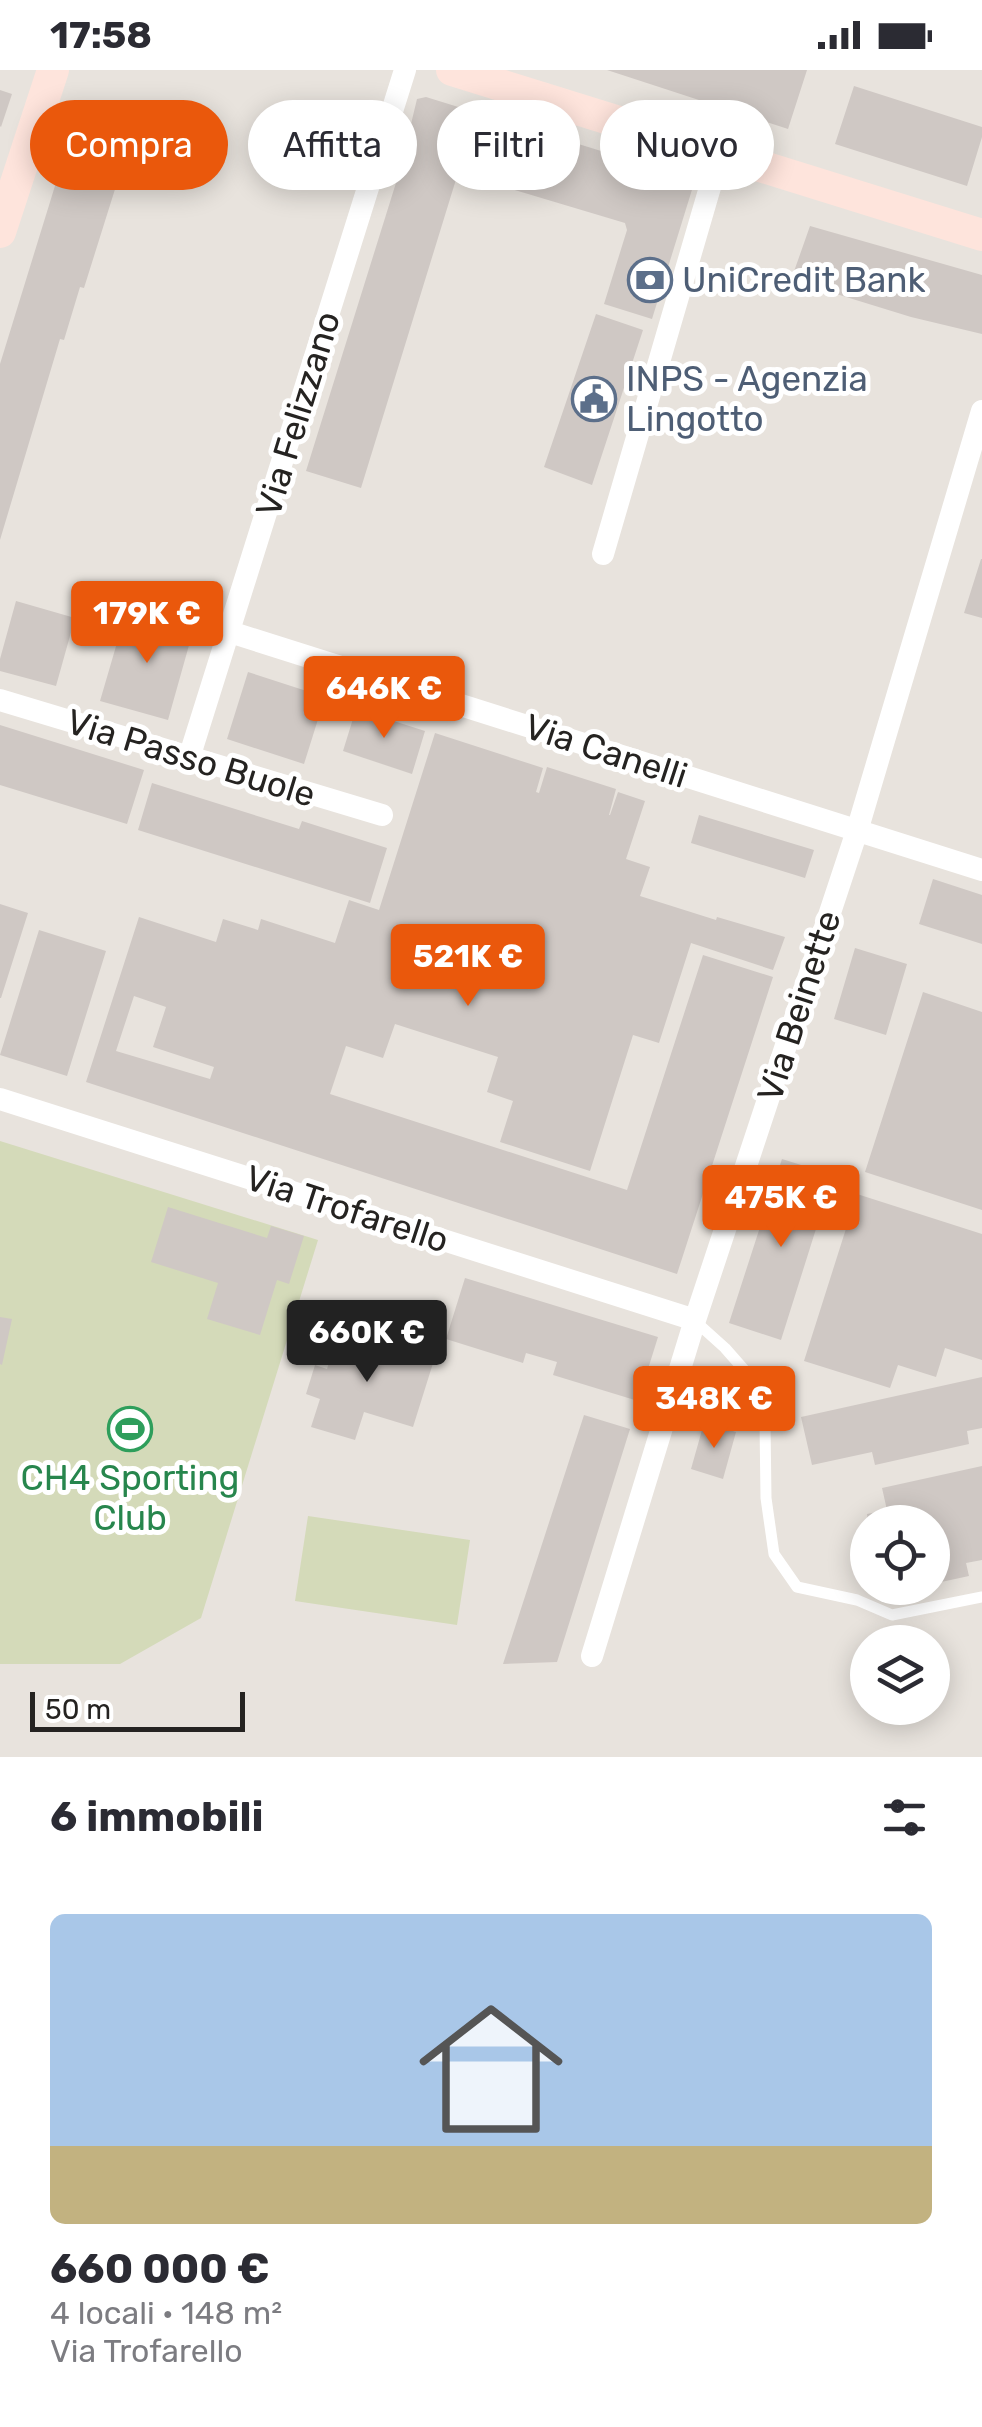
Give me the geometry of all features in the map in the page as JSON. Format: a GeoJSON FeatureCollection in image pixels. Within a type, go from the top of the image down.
{"type":"FeatureCollection","features":[{"type":"Feature","properties":{"kind":"street"},"geometry":{"type":"LineString","coordinates":[[0,232],[53,70]]}},
{"type":"Feature","properties":{"kind":"street","name":"Via Felizzano"},"geometry":{"type":"LineString","coordinates":[[190,758],[405,70]]}},
{"type":"Feature","properties":{"kind":"street"},"geometry":{"type":"LineString","coordinates":[[452,70],[600,116]]}},
{"type":"Feature","properties":{"kind":"street"},"geometry":{"type":"LineString","coordinates":[[774,171],[982,235]]}},
{"type":"Feature","properties":{"kind":"street"},"geometry":{"type":"LineString","coordinates":[[603,554],[709,190]]}},
{"type":"Feature","properties":{"kind":"street","name":"Via Beinette"},"geometry":{"type":"LineString","coordinates":[[592,1656],[695,1320],[857,831],[982,411]]}},
{"type":"Feature","properties":{"kind":"street","name":"Via Canelli"},"geometry":{"type":"LineString","coordinates":[[230,632],[982,870]]}},
{"type":"Feature","properties":{"kind":"street","name":"Via Passo Buole"},"geometry":{"type":"LineString","coordinates":[[0,700],[382,815]]}},
{"type":"Feature","properties":{"kind":"street","name":"Via Trofarello"},"geometry":{"type":"LineString","coordinates":[[0,1099],[695,1320]]}},
{"type":"Feature","properties":{"kind":"lane"},"geometry":{"type":"LineString","coordinates":[[695,1320],[754,1381],[765,1424],[766,1498],[774,1554],[797,1586],[857,1600],[892,1615],[982,1597]]}},
{"type":"Feature","properties":{"kind":"green space","name":"CH4 Sporting Club"},"geometry":{"type":"Polygon","coordinates":[[[0,1141],[318,1240],[201,1618],[120,1664],[0,1664],[0,1141]]]}},
{"type":"Feature","properties":{"kind":"green space"},"geometry":{"type":"Polygon","coordinates":[[[308,1516],[470,1540],[457,1625],[295,1601],[308,1516]]]}},
{"type":"Feature","properties":{"kind":"building"},"geometry":{"type":"Polygon","coordinates":[[[607,70],[807,70],[788,129],[774,124],[774,100],[699,100],[607,70]]]}},
{"type":"Feature","properties":{"kind":"building"},"geometry":{"type":"Polygon","coordinates":[[[854,86],[982,127],[967,186],[835,144],[854,86]]]}},
{"type":"Feature","properties":{"kind":"building"},"geometry":{"type":"Polygon","coordinates":[[[0,90],[12,94],[1,127],[0,126],[0,90]]]}},
{"type":"Feature","properties":{"kind":"building"},"geometry":{"type":"Polygon","coordinates":[[[417,99],[437,100],[437,190],[453,190],[361,488],[306,471],[394,190],[417,190],[417,99]]]}},
{"type":"Feature","properties":{"kind":"building"},"geometry":{"type":"Polygon","coordinates":[[[580,145],[600,151],[600,190],[692,190],[652,319],[604,304],[627,230],[625,223],[515,190],[580,190],[580,145]]]}},
{"type":"Feature","properties":{"kind":"building"},"geometry":{"type":"Polygon","coordinates":[[[54,190],[115,190],[84,288],[80,287],[64,340],[60,339],[0,540],[0,364],[54,190]]]}},
{"type":"Feature","properties":{"kind":"building"},"geometry":{"type":"Polygon","coordinates":[[[810,226],[982,275],[982,334],[791,280],[810,226]]]}},
{"type":"Feature","properties":{"kind":"building","name":"INPS - Agenzia Lingotto"},"geometry":{"type":"Polygon","coordinates":[[[596,314],[643,330],[592,485],[544,467],[596,314]]]}},
{"type":"Feature","properties":{"kind":"building"},"geometry":{"type":"Polygon","coordinates":[[[982,559],[982,618],[964,613],[982,559]]]}},
{"type":"Feature","properties":{"kind":"building"},"geometry":{"type":"Polygon","coordinates":[[[16,601],[75,618],[56,686],[0,671],[16,601]]]}},
{"type":"Feature","properties":{"kind":"building"},"geometry":{"type":"Polygon","coordinates":[[[126,612],[193,631],[168,720],[100,701],[126,612]]]}},
{"type":"Feature","properties":{"kind":"building"},"geometry":{"type":"Polygon","coordinates":[[[248,672],[325,697],[304,764],[227,739],[248,672]]]}},
{"type":"Feature","properties":{"kind":"building"},"geometry":{"type":"Polygon","coordinates":[[[356,709],[425,731],[412,774],[343,751],[356,709]]]}},
{"type":"Feature","properties":{"kind":"building"},"geometry":{"type":"Polygon","coordinates":[[[0,725],[144,770],[127,824],[0,785],[0,725]]]}},
{"type":"Feature","properties":{"kind":"building"},"geometry":{"type":"Polygon","coordinates":[[[435,733],[543,768],[536,792],[539,793],[547,767],[616,789],[609,815],[618,792],[645,801],[626,859],[650,867],[640,896],[785,937],[773,970],[691,943],[659,1043],[633,1035],[590,1171],[500,1142],[513,1101],[487,1092],[498,1057],[395,1024],[383,1058],[346,1046],[330,1094],[627,1190],[703,955],[773,977],[677,1274],[86,1082],[139,917],[216,942],[223,919],[258,930],[261,919],[335,943],[349,900],[379,910],[435,733]],[[134,996],[116,1051],[210,1079],[214,1067],[153,1047],[166,1007],[134,996]]]}},
{"type":"Feature","properties":{"kind":"building"},"geometry":{"type":"Polygon","coordinates":[[[152,783],[299,829],[302,821],[387,848],[370,903],[138,830],[152,783]]]}},
{"type":"Feature","properties":{"kind":"building"},"geometry":{"type":"Polygon","coordinates":[[[699,815],[814,850],[805,878],[691,843],[699,815]]]}},
{"type":"Feature","properties":{"kind":"building"},"geometry":{"type":"Polygon","coordinates":[[[933,879],[982,895],[982,944],[919,924],[933,879]]]}},
{"type":"Feature","properties":{"kind":"building"},"geometry":{"type":"Polygon","coordinates":[[[0,904],[28,913],[1,998],[0,998],[0,904]]]}},
{"type":"Feature","properties":{"kind":"building"},"geometry":{"type":"Polygon","coordinates":[[[39,930],[106,951],[67,1076],[0,1055],[39,930]]]}},
{"type":"Feature","properties":{"kind":"building"},"geometry":{"type":"Polygon","coordinates":[[[855,948],[907,964],[886,1035],[834,1019],[855,948]]]}},
{"type":"Feature","properties":{"kind":"building"},"geometry":{"type":"Polygon","coordinates":[[[923,992],[982,1012],[982,1210],[865,1172],[923,992]]]}},
{"type":"Feature","properties":{"kind":"building"},"geometry":{"type":"Polygon","coordinates":[[[782,1159],[833,1175],[781,1340],[729,1323],[782,1159]]]}},
{"type":"Feature","properties":{"kind":"building"},"geometry":{"type":"Polygon","coordinates":[[[857,1194],[982,1234],[982,1360],[945,1348],[936,1377],[898,1365],[890,1388],[804,1361],[857,1194]]]}},
{"type":"Feature","properties":{"kind":"building"},"geometry":{"type":"Polygon","coordinates":[[[168,1207],[267,1238],[271,1226],[304,1236],[289,1284],[277,1280],[260,1335],[207,1319],[218,1283],[151,1262],[168,1207]]]}},
{"type":"Feature","properties":{"kind":"building"},"geometry":{"type":"Polygon","coordinates":[[[465,1278],[658,1337],[638,1401],[553,1375],[557,1362],[526,1353],[523,1363],[446,1339],[465,1278]]]}},
{"type":"Feature","properties":{"kind":"building"},"geometry":{"type":"Polygon","coordinates":[[[0,1317],[12,1319],[2,1365],[0,1364],[0,1317]]]}},
{"type":"Feature","properties":{"kind":"building"},"geometry":{"type":"Polygon","coordinates":[[[339,1330],[434,1360],[413,1427],[364,1412],[355,1440],[311,1427],[320,1399],[306,1394],[315,1365],[327,1369],[339,1330]]]}},
{"type":"Feature","properties":{"kind":"building"},"geometry":{"type":"Polygon","coordinates":[[[982,1377],[982,1428],[967,1431],[969,1444],[875,1465],[872,1452],[812,1465],[801,1417],[982,1377]]]}},
{"type":"Feature","properties":{"kind":"building"},"geometry":{"type":"Polygon","coordinates":[[[584,1415],[630,1429],[557,1662],[503,1664],[584,1415]]]}},
{"type":"Feature","properties":{"kind":"building"},"geometry":{"type":"Polygon","coordinates":[[[704,1423],[736,1432],[723,1479],[691,1469],[704,1423]]]}},
{"type":"Feature","properties":{"kind":"building"},"geometry":{"type":"Polygon","coordinates":[[[982,1466],[982,1560],[966,1563],[969,1576],[950,1580],[950,1505],[886,1505],[882,1488],[982,1466]]]}},
{"type":"Feature","properties":{"kind":"place","name":"UniCredit Bank"},"geometry":{"type":"Point","coordinates":[650,280]}},
{"type":"Feature","properties":{"kind":"place","name":"INPS - Agenzia Lingotto"},"geometry":{"type":"Point","coordinates":[594,399]}},
{"type":"Feature","properties":{"kind":"place","name":"CH4 Sporting Club"},"geometry":{"type":"Point","coordinates":[130,1429]}}]}
